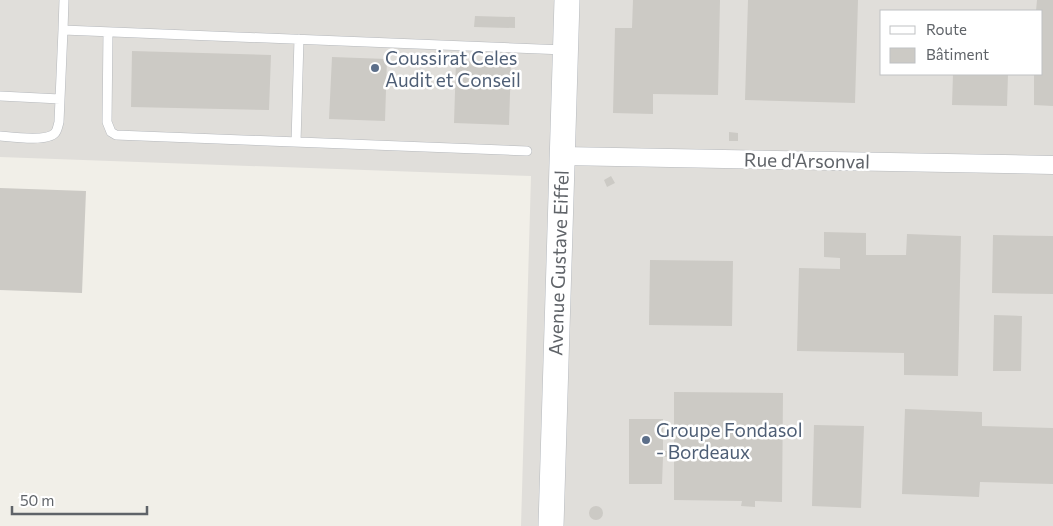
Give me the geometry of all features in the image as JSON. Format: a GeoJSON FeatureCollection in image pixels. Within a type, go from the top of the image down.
{"type":"FeatureCollection","features":[{"type":"Feature","properties":{"kind":"street","name":"Avenue Gustave Eiffel"},"geometry":{"type":"LineString","coordinates":[[551,526],[567,0]]}},
{"type":"Feature","properties":{"kind":"street","name":"Rue d'Arsonval"},"geometry":{"type":"LineString","coordinates":[[562,156],[1053,165]]}},
{"type":"Feature","properties":{"kind":"lane"},"geometry":{"type":"LineString","coordinates":[[0,136],[49,137],[56,133],[59,122],[64,0]]}},
{"type":"Feature","properties":{"kind":"lane"},"geometry":{"type":"LineString","coordinates":[[63,30],[565,50]]}},
{"type":"Feature","properties":{"kind":"lane"},"geometry":{"type":"LineString","coordinates":[[108,32],[107,122],[111,132],[116,135],[526,151]]}},
{"type":"Feature","properties":{"kind":"lane"},"geometry":{"type":"LineString","coordinates":[[296,142],[299,39]]}},
{"type":"Feature","properties":{"kind":"lane"},"geometry":{"type":"LineString","coordinates":[[0,96],[60,99]]}},
{"type":"Feature","properties":{"kind":"shaded area"},"geometry":{"type":"Polygon","coordinates":[[[0,0],[1053,0],[1053,526],[521,526],[531,176],[0,157],[0,0]]]}},
{"type":"Feature","properties":{"kind":"building"},"geometry":{"type":"Polygon","coordinates":[[[633,0],[720,0],[718,95],[653,94],[653,114],[613,113],[615,28],[632,28],[633,0]]]}},
{"type":"Feature","properties":{"kind":"building"},"geometry":{"type":"Polygon","coordinates":[[[748,0],[858,0],[855,103],[745,100],[748,0]]]}},
{"type":"Feature","properties":{"kind":"building"},"geometry":{"type":"Polygon","coordinates":[[[1037,0],[1053,0],[1053,106],[1034,105],[1034,75],[1043,75],[1043,10],[1036,10],[1037,0]]]}},
{"type":"Feature","properties":{"kind":"building"},"geometry":{"type":"Polygon","coordinates":[[[475,16],[515,17],[515,28],[474,27],[475,16]]]}},
{"type":"Feature","properties":{"kind":"building"},"geometry":{"type":"Polygon","coordinates":[[[132,51],[271,55],[269,110],[131,107],[132,51]]]}},
{"type":"Feature","properties":{"kind":"building"},"geometry":{"type":"Polygon","coordinates":[[[332,57],[387,59],[385,121],[329,119],[332,57]]]}},
{"type":"Feature","properties":{"kind":"building"},"geometry":{"type":"Polygon","coordinates":[[[456,61],[511,63],[509,125],[454,123],[456,61]]]}},
{"type":"Feature","properties":{"kind":"building"},"geometry":{"type":"Polygon","coordinates":[[[953,75],[1008,75],[1007,106],[952,105],[953,75]]]}},
{"type":"Feature","properties":{"kind":"building"},"geometry":{"type":"Polygon","coordinates":[[[729,132],[738,133],[738,141],[729,141],[729,132]]]}},
{"type":"Feature","properties":{"kind":"building"},"geometry":{"type":"Polygon","coordinates":[[[611,176],[615,183],[607,187],[604,180],[611,176]]]}},
{"type":"Feature","properties":{"kind":"building"},"geometry":{"type":"Polygon","coordinates":[[[0,188],[86,191],[82,293],[0,290],[0,188]]]}},
{"type":"Feature","properties":{"kind":"building"},"geometry":{"type":"Polygon","coordinates":[[[824,232],[866,233],[866,255],[906,255],[907,234],[961,236],[958,376],[904,375],[904,353],[797,351],[799,268],[840,269],[840,258],[824,257],[824,232]]]}},
{"type":"Feature","properties":{"kind":"building"},"geometry":{"type":"Polygon","coordinates":[[[993,235],[1053,236],[1053,294],[992,293],[993,235]]]}},
{"type":"Feature","properties":{"kind":"building"},"geometry":{"type":"Polygon","coordinates":[[[650,260],[733,261],[732,326],[649,325],[650,260]]]}},
{"type":"Feature","properties":{"kind":"building"},"geometry":{"type":"Polygon","coordinates":[[[994,315],[1022,316],[1021,371],[993,371],[994,315]]]}},
{"type":"Feature","properties":{"kind":"building"},"geometry":{"type":"Polygon","coordinates":[[[674,392],[783,393],[782,502],[755,501],[755,507],[741,506],[742,501],[674,500],[674,456],[663,457],[662,484],[629,484],[629,419],[663,419],[663,451],[674,451],[674,392]]]}},
{"type":"Feature","properties":{"kind":"building"},"geometry":{"type":"Polygon","coordinates":[[[905,409],[982,412],[982,426],[1053,428],[1053,484],[980,482],[979,497],[902,494],[905,409]]]}},
{"type":"Feature","properties":{"kind":"building"},"geometry":{"type":"Polygon","coordinates":[[[814,425],[864,426],[861,508],[812,506],[814,425]]]}},
{"type":"Feature","properties":{"kind":"building"},"geometry":{"type":"Polygon","coordinates":[[[596,506],[601,508],[603,513],[601,518],[596,520],[591,518],[589,513],[591,508],[596,506]]]}},
{"type":"Feature","properties":{"kind":"place","name":"Coussirat Celes Audit et Conseil"},"geometry":{"type":"Point","coordinates":[375,68]}},
{"type":"Feature","properties":{"kind":"place","name":"Groupe Fondasol - Bordeaux"},"geometry":{"type":"Point","coordinates":[646,440]}}]}
